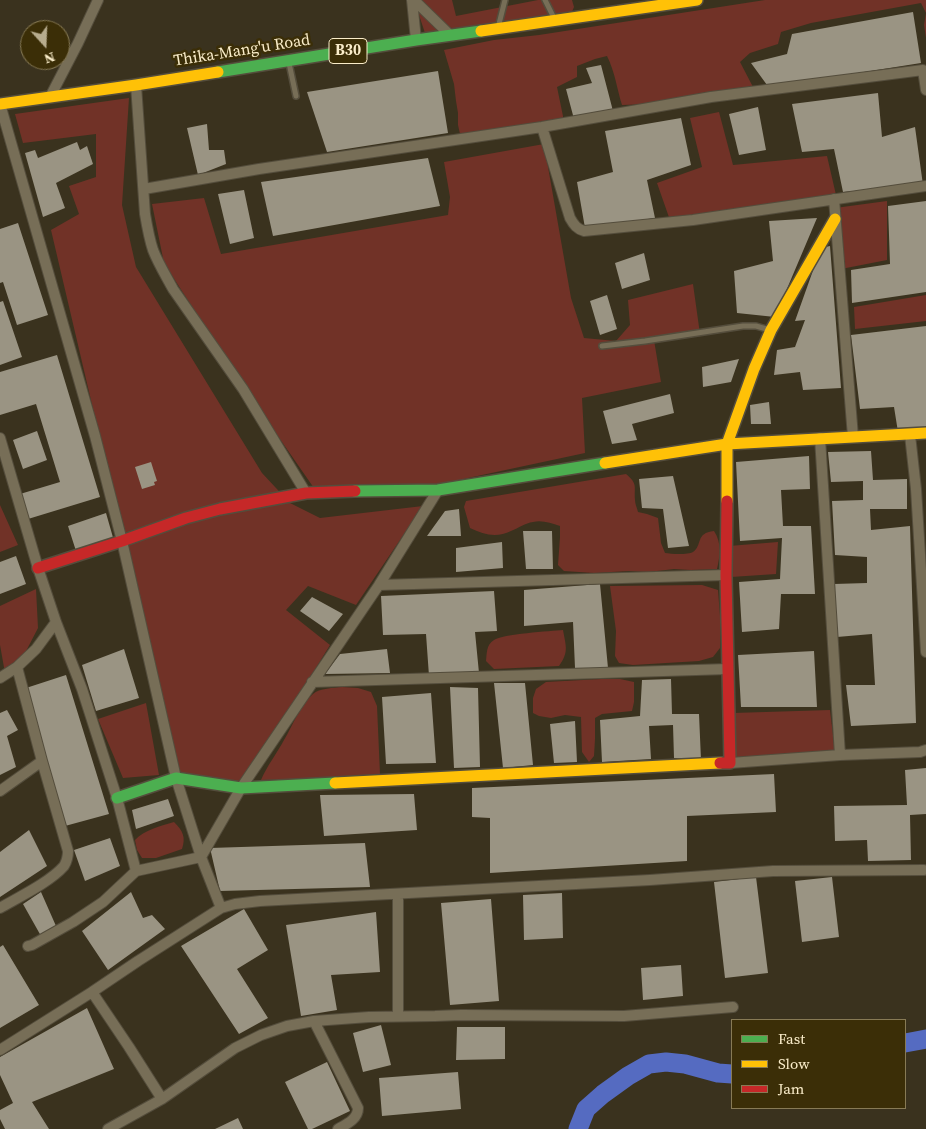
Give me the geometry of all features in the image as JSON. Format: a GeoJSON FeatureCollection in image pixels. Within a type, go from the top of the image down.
{"type":"FeatureCollection","features":[{"type":"Feature","properties":{"kind":"main road","name":"Thika-Mang'u Road"},"geometry":{"type":"LineString","coordinates":[[0,104],[136,85],[416,40],[697,0]]}},
{"type":"Feature","properties":{"kind":"main road"},"geometry":{"type":"LineString","coordinates":[[117,798],[176,778],[241,788],[730,763],[726,575],[727,444],[754,369],[771,330],[835,219]]}},
{"type":"Feature","properties":{"kind":"main road"},"geometry":{"type":"LineString","coordinates":[[38,568],[186,518],[306,493],[438,490],[727,444],[926,434]]}},
{"type":"Feature","properties":{"kind":"street"},"geometry":{"type":"LineString","coordinates":[[50,97],[98,0]]}},
{"type":"Feature","properties":{"kind":"street"},"geometry":{"type":"LineString","coordinates":[[413,0],[450,35]]}},
{"type":"Feature","properties":{"kind":"street"},"geometry":{"type":"LineString","coordinates":[[413,0],[416,40]]}},
{"type":"Feature","properties":{"kind":"street"},"geometry":{"type":"LineString","coordinates":[[144,190],[259,169],[542,128],[710,97],[925,70],[926,90]]}},
{"type":"Feature","properties":{"kind":"street"},"geometry":{"type":"LineString","coordinates":[[136,85],[145,214],[153,250],[163,272],[178,297],[243,389],[306,493]]}},
{"type":"Feature","properties":{"kind":"street"},"geometry":{"type":"LineString","coordinates":[[0,104],[95,436],[122,541],[176,778],[201,857],[221,908]]}},
{"type":"Feature","properties":{"kind":"street"},"geometry":{"type":"LineString","coordinates":[[542,128],[570,218],[574,225],[584,231],[694,220],[926,186]]}},
{"type":"Feature","properties":{"kind":"street"},"geometry":{"type":"LineString","coordinates":[[834,199],[853,437]]}},
{"type":"Feature","properties":{"kind":"street"},"geometry":{"type":"LineString","coordinates":[[910,435],[916,488],[926,652]]}},
{"type":"Feature","properties":{"kind":"street"},"geometry":{"type":"LineString","coordinates":[[0,438],[38,568],[56,622],[82,689],[117,798],[136,871]]}},
{"type":"Feature","properties":{"kind":"street"},"geometry":{"type":"LineString","coordinates":[[820,438],[840,755]]}},
{"type":"Feature","properties":{"kind":"street"},"geometry":{"type":"LineString","coordinates":[[28,946],[73,922],[103,902],[136,871],[201,857],[241,788],[379,585],[438,490]]}},
{"type":"Feature","properties":{"kind":"street"},"geometry":{"type":"LineString","coordinates":[[379,585],[726,575]]}},
{"type":"Feature","properties":{"kind":"street"},"geometry":{"type":"LineString","coordinates":[[0,678],[18,667],[36,649],[56,622]]}},
{"type":"Feature","properties":{"kind":"street"},"geometry":{"type":"LineString","coordinates":[[0,908],[44,882],[65,864],[68,858],[68,851],[18,667]]}},
{"type":"Feature","properties":{"kind":"street"},"geometry":{"type":"LineString","coordinates":[[312,682],[728,669]]}},
{"type":"Feature","properties":{"kind":"street"},"geometry":{"type":"LineString","coordinates":[[730,763],[840,755],[920,752],[926,750]]}},
{"type":"Feature","properties":{"kind":"street"},"geometry":{"type":"LineString","coordinates":[[0,791],[42,761]]}},
{"type":"Feature","properties":{"kind":"street"},"geometry":{"type":"LineString","coordinates":[[0,1050],[221,908],[235,904],[260,901],[640,881],[773,871],[924,870]]}},
{"type":"Feature","properties":{"kind":"street"},"geometry":{"type":"LineString","coordinates":[[398,894],[398,1016]]}},
{"type":"Feature","properties":{"kind":"street"},"geometry":{"type":"LineString","coordinates":[[92,992],[162,1099]]}},
{"type":"Feature","properties":{"kind":"street"},"geometry":{"type":"LineString","coordinates":[[108,1129],[162,1099],[235,1048],[261,1035],[287,1026],[314,1021],[369,1017],[461,1015],[624,1016],[733,1007]]}},
{"type":"Feature","properties":{"kind":"street"},"geometry":{"type":"LineString","coordinates":[[314,1021],[358,1108],[356,1117],[338,1129]]}},
{"type":"Feature","properties":{"kind":"lane"},"geometry":{"type":"LineString","coordinates":[[498,29],[505,0]]}},
{"type":"Feature","properties":{"kind":"lane"},"geometry":{"type":"LineString","coordinates":[[545,0],[555,21]]}},
{"type":"Feature","properties":{"kind":"lane"},"geometry":{"type":"LineString","coordinates":[[288,60],[296,96]]}},
{"type":"Feature","properties":{"kind":"lane"},"geometry":{"type":"LineString","coordinates":[[602,346],[743,326],[756,326],[771,330]]}},
{"type":"Feature","properties":{"kind":"shaded area"},"geometry":{"type":"Polygon","coordinates":[[[414,0],[452,0],[456,16],[538,0],[572,0],[574,7],[571,14],[425,33],[414,0]]]}},
{"type":"Feature","properties":{"kind":"shaded area"},"geometry":{"type":"Polygon","coordinates":[[[765,0],[926,0],[926,13],[921,3],[811,23],[781,32],[778,44],[750,53],[740,62],[753,87],[650,104],[622,105],[607,56],[595,59],[577,66],[577,77],[557,87],[564,121],[469,136],[460,134],[454,84],[444,50],[494,40],[539,35],[765,0]]]}},
{"type":"Feature","properties":{"kind":"shaded area"},"geometry":{"type":"Polygon","coordinates":[[[926,13],[926,38],[924,25],[926,13]]]}},
{"type":"Feature","properties":{"kind":"shaded area"},"geometry":{"type":"Polygon","coordinates":[[[129,98],[122,205],[136,267],[262,473],[290,503],[320,518],[423,506],[356,605],[308,586],[286,610],[330,645],[245,783],[180,779],[51,230],[79,214],[69,186],[96,177],[96,134],[23,143],[15,114],[129,98]]]}},
{"type":"Feature","properties":{"kind":"shaded area"},"geometry":{"type":"Polygon","coordinates":[[[719,112],[733,165],[827,156],[836,195],[671,223],[657,183],[702,167],[690,118],[719,112]]]}},
{"type":"Feature","properties":{"kind":"shaded area"},"geometry":{"type":"Polygon","coordinates":[[[544,144],[571,298],[584,338],[616,341],[630,325],[628,300],[693,284],[700,334],[654,340],[661,382],[582,398],[585,453],[426,487],[316,491],[239,380],[164,263],[152,204],[204,198],[221,254],[448,215],[450,197],[444,162],[544,144]]]}},
{"type":"Feature","properties":{"kind":"shaded area"},"geometry":{"type":"Polygon","coordinates":[[[887,201],[887,260],[841,269],[835,208],[887,201]]]}},
{"type":"Feature","properties":{"kind":"shaded area"},"geometry":{"type":"Polygon","coordinates":[[[926,295],[926,321],[855,329],[854,307],[926,295]]]}},
{"type":"Feature","properties":{"kind":"shaded area"},"geometry":{"type":"Polygon","coordinates":[[[626,474],[634,483],[635,502],[638,512],[658,518],[661,543],[665,553],[691,553],[696,549],[704,534],[714,531],[719,545],[717,569],[594,573],[564,571],[558,565],[560,526],[536,521],[506,533],[496,535],[485,534],[470,528],[464,507],[466,501],[626,474]]]}},
{"type":"Feature","properties":{"kind":"shaded area"},"geometry":{"type":"Polygon","coordinates":[[[0,505],[18,545],[0,552],[0,505]]]}},
{"type":"Feature","properties":{"kind":"shaded area"},"geometry":{"type":"Polygon","coordinates":[[[778,542],[776,574],[731,577],[729,546],[778,542]]]}},
{"type":"Feature","properties":{"kind":"shaded area"},"geometry":{"type":"Polygon","coordinates":[[[702,585],[718,590],[720,648],[713,657],[699,661],[633,665],[619,663],[615,656],[616,631],[610,586],[702,585]]]}},
{"type":"Feature","properties":{"kind":"shaded area"},"geometry":{"type":"Polygon","coordinates":[[[36,589],[38,628],[23,657],[5,673],[0,645],[0,606],[36,589]]]}},
{"type":"Feature","properties":{"kind":"shaded area"},"geometry":{"type":"Polygon","coordinates":[[[563,630],[566,649],[559,666],[494,669],[486,661],[487,649],[494,640],[506,636],[563,630]]]}},
{"type":"Feature","properties":{"kind":"shaded area"},"geometry":{"type":"Polygon","coordinates":[[[620,679],[634,682],[634,702],[632,711],[602,714],[595,718],[594,756],[589,762],[582,752],[581,717],[565,715],[551,718],[539,716],[533,713],[533,698],[536,689],[546,682],[620,679]]]}},
{"type":"Feature","properties":{"kind":"shaded area"},"geometry":{"type":"Polygon","coordinates":[[[342,687],[358,688],[371,692],[377,706],[380,774],[338,778],[261,780],[300,709],[308,699],[319,691],[342,687]]]}},
{"type":"Feature","properties":{"kind":"shaded area"},"geometry":{"type":"Polygon","coordinates":[[[146,703],[159,775],[123,778],[98,719],[146,703]]]}},
{"type":"Feature","properties":{"kind":"shaded area"},"geometry":{"type":"Polygon","coordinates":[[[830,710],[835,752],[734,759],[733,713],[830,710]]]}},
{"type":"Feature","properties":{"kind":"shaded area"},"geometry":{"type":"Polygon","coordinates":[[[174,822],[183,834],[182,849],[156,858],[142,858],[137,850],[135,840],[148,831],[174,822]]]}},
{"type":"Feature","properties":{"kind":"building"},"geometry":{"type":"Polygon","coordinates":[[[913,12],[921,63],[801,82],[767,85],[751,63],[787,54],[792,34],[913,12]]]}},
{"type":"Feature","properties":{"kind":"building"},"geometry":{"type":"Polygon","coordinates":[[[601,65],[613,111],[574,119],[566,89],[592,83],[586,68],[601,65]]]}},
{"type":"Feature","properties":{"kind":"building"},"geometry":{"type":"Polygon","coordinates":[[[438,71],[448,133],[327,152],[307,92],[438,71]]]}},
{"type":"Feature","properties":{"kind":"building"},"geometry":{"type":"Polygon","coordinates":[[[878,93],[882,137],[915,127],[923,185],[843,192],[834,149],[802,152],[792,104],[878,93]]]}},
{"type":"Feature","properties":{"kind":"building"},"geometry":{"type":"Polygon","coordinates":[[[758,107],[766,150],[739,155],[729,114],[758,107]]]}},
{"type":"Feature","properties":{"kind":"building"},"geometry":{"type":"Polygon","coordinates":[[[681,118],[691,165],[647,180],[655,218],[585,228],[577,182],[613,172],[605,131],[681,118]]]}},
{"type":"Feature","properties":{"kind":"building"},"geometry":{"type":"Polygon","coordinates":[[[207,124],[209,150],[224,150],[226,164],[198,175],[187,128],[207,124]]]}},
{"type":"Feature","properties":{"kind":"building"},"geometry":{"type":"Polygon","coordinates":[[[77,142],[80,150],[87,146],[93,164],[56,183],[65,208],[43,217],[25,153],[35,150],[38,158],[77,142]]]}},
{"type":"Feature","properties":{"kind":"building"},"geometry":{"type":"Polygon","coordinates":[[[428,158],[440,206],[273,236],[261,182],[428,158]]]}},
{"type":"Feature","properties":{"kind":"building"},"geometry":{"type":"Polygon","coordinates":[[[244,190],[254,238],[230,244],[218,194],[244,190]]]}},
{"type":"Feature","properties":{"kind":"building"},"geometry":{"type":"Polygon","coordinates":[[[926,201],[926,292],[852,303],[851,270],[890,264],[888,206],[926,201]]]}},
{"type":"Feature","properties":{"kind":"building"},"geometry":{"type":"Polygon","coordinates":[[[817,218],[775,317],[737,313],[734,271],[773,261],[769,221],[817,218]]]}},
{"type":"Feature","properties":{"kind":"building"},"geometry":{"type":"Polygon","coordinates":[[[18,223],[48,315],[17,325],[3,282],[0,283],[0,229],[18,223]]]}},
{"type":"Feature","properties":{"kind":"building"},"geometry":{"type":"Polygon","coordinates":[[[830,246],[841,388],[803,390],[800,372],[774,375],[777,350],[795,347],[805,320],[795,321],[821,248],[830,246]]]}},
{"type":"Feature","properties":{"kind":"building"},"geometry":{"type":"Polygon","coordinates":[[[644,253],[650,280],[622,289],[615,263],[644,253]]]}},
{"type":"Feature","properties":{"kind":"building"},"geometry":{"type":"Polygon","coordinates":[[[607,295],[617,329],[600,335],[590,301],[607,295]]]}},
{"type":"Feature","properties":{"kind":"building"},"geometry":{"type":"Polygon","coordinates":[[[3,301],[22,357],[0,365],[0,302],[3,301]]]}},
{"type":"Feature","properties":{"kind":"building"},"geometry":{"type":"Polygon","coordinates":[[[926,326],[926,429],[898,432],[894,407],[860,409],[851,335],[926,326]]]}},
{"type":"Feature","properties":{"kind":"building"},"geometry":{"type":"Polygon","coordinates":[[[57,355],[100,497],[28,519],[20,494],[60,482],[36,404],[0,415],[0,372],[57,355]]]}},
{"type":"Feature","properties":{"kind":"building"},"geometry":{"type":"Polygon","coordinates":[[[739,359],[731,382],[703,387],[702,367],[739,359]]]}},
{"type":"Feature","properties":{"kind":"building"},"geometry":{"type":"Polygon","coordinates":[[[670,394],[674,413],[632,424],[637,440],[612,444],[603,411],[670,394]]]}},
{"type":"Feature","properties":{"kind":"building"},"geometry":{"type":"Polygon","coordinates":[[[769,402],[771,424],[751,424],[750,405],[769,402]]]}},
{"type":"Feature","properties":{"kind":"building"},"geometry":{"type":"Polygon","coordinates":[[[37,431],[47,460],[23,469],[13,440],[37,431]]]}},
{"type":"Feature","properties":{"kind":"building"},"geometry":{"type":"Polygon","coordinates":[[[871,451],[873,480],[907,479],[907,509],[870,509],[871,530],[910,526],[916,723],[851,726],[846,685],[875,685],[872,634],[837,637],[834,584],[867,583],[867,557],[835,555],[832,501],[863,500],[863,481],[831,482],[828,452],[871,451]]]}},
{"type":"Feature","properties":{"kind":"building"},"geometry":{"type":"Polygon","coordinates":[[[809,456],[810,489],[781,490],[783,526],[811,526],[815,594],[781,594],[779,629],[742,632],[739,582],[780,579],[782,538],[740,541],[736,462],[809,456]]]}},
{"type":"Feature","properties":{"kind":"building"},"geometry":{"type":"Polygon","coordinates":[[[151,462],[157,481],[154,482],[155,485],[142,489],[135,467],[151,462]]]}},
{"type":"Feature","properties":{"kind":"building"},"geometry":{"type":"Polygon","coordinates":[[[673,476],[689,546],[668,548],[663,509],[642,508],[639,479],[673,476]]]}},
{"type":"Feature","properties":{"kind":"building"},"geometry":{"type":"Polygon","coordinates":[[[459,509],[461,536],[427,536],[445,511],[459,509]]]}},
{"type":"Feature","properties":{"kind":"building"},"geometry":{"type":"Polygon","coordinates":[[[106,513],[114,541],[76,551],[68,526],[106,513]]]}},
{"type":"Feature","properties":{"kind":"building"},"geometry":{"type":"Polygon","coordinates":[[[523,531],[552,531],[553,569],[526,569],[523,531]]]}},
{"type":"Feature","properties":{"kind":"building"},"geometry":{"type":"Polygon","coordinates":[[[502,542],[503,568],[456,572],[456,548],[502,542]]]}},
{"type":"Feature","properties":{"kind":"building"},"geometry":{"type":"Polygon","coordinates":[[[16,556],[26,584],[0,594],[0,562],[16,556]]]}},
{"type":"Feature","properties":{"kind":"building"},"geometry":{"type":"Polygon","coordinates":[[[600,584],[608,668],[575,668],[573,622],[524,626],[524,590],[600,584]]]}},
{"type":"Feature","properties":{"kind":"building"},"geometry":{"type":"Polygon","coordinates":[[[494,591],[497,631],[475,632],[479,673],[429,676],[426,634],[383,635],[381,596],[494,591]]]}},
{"type":"Feature","properties":{"kind":"building"},"geometry":{"type":"Polygon","coordinates":[[[312,597],[343,614],[329,631],[300,611],[312,597]]]}},
{"type":"Feature","properties":{"kind":"building"},"geometry":{"type":"Polygon","coordinates":[[[124,649],[139,698],[96,711],[82,665],[124,649]]]}},
{"type":"Feature","properties":{"kind":"building"},"geometry":{"type":"Polygon","coordinates":[[[387,649],[390,673],[325,674],[340,654],[387,649]]]}},
{"type":"Feature","properties":{"kind":"building"},"geometry":{"type":"Polygon","coordinates":[[[814,651],[817,707],[741,707],[738,655],[814,651]]]}},
{"type":"Feature","properties":{"kind":"building"},"geometry":{"type":"Polygon","coordinates":[[[66,675],[109,814],[65,826],[26,688],[66,675]]]}},
{"type":"Feature","properties":{"kind":"building"},"geometry":{"type":"Polygon","coordinates":[[[671,679],[672,714],[699,714],[701,760],[674,758],[673,725],[649,726],[651,759],[602,762],[600,720],[640,716],[642,680],[671,679]]]}},
{"type":"Feature","properties":{"kind":"building"},"geometry":{"type":"Polygon","coordinates":[[[494,683],[525,683],[533,765],[503,768],[494,683]]]}},
{"type":"Feature","properties":{"kind":"building"},"geometry":{"type":"Polygon","coordinates":[[[450,687],[478,688],[480,767],[454,768],[450,687]]]}},
{"type":"Feature","properties":{"kind":"building"},"geometry":{"type":"Polygon","coordinates":[[[431,693],[436,763],[386,764],[382,697],[431,693]]]}},
{"type":"Feature","properties":{"kind":"building"},"geometry":{"type":"Polygon","coordinates":[[[7,710],[18,730],[7,736],[16,767],[0,775],[0,713],[7,710]]]}},
{"type":"Feature","properties":{"kind":"building"},"geometry":{"type":"Polygon","coordinates":[[[575,721],[577,762],[554,763],[550,724],[575,721]]]}},
{"type":"Feature","properties":{"kind":"building"},"geometry":{"type":"Polygon","coordinates":[[[926,768],[926,814],[910,815],[911,860],[868,861],[867,840],[835,841],[834,806],[907,805],[905,770],[926,768]]]}},
{"type":"Feature","properties":{"kind":"building"},"geometry":{"type":"Polygon","coordinates":[[[774,774],[776,812],[687,816],[687,861],[490,873],[490,818],[472,817],[472,788],[774,774]]]}},
{"type":"Feature","properties":{"kind":"building"},"geometry":{"type":"Polygon","coordinates":[[[414,794],[417,830],[324,836],[320,795],[414,794]]]}},
{"type":"Feature","properties":{"kind":"building"},"geometry":{"type":"Polygon","coordinates":[[[168,799],[174,816],[136,829],[132,810],[168,799]]]}},
{"type":"Feature","properties":{"kind":"building"},"geometry":{"type":"Polygon","coordinates":[[[29,830],[47,866],[0,897],[0,852],[29,830]]]}},
{"type":"Feature","properties":{"kind":"building"},"geometry":{"type":"Polygon","coordinates":[[[110,838],[120,866],[85,881],[74,850],[110,838]]]}},
{"type":"Feature","properties":{"kind":"building"},"geometry":{"type":"Polygon","coordinates":[[[365,843],[370,887],[220,891],[210,848],[365,843]]]}},
{"type":"Feature","properties":{"kind":"building"},"geometry":{"type":"Polygon","coordinates":[[[756,877],[768,973],[725,978],[714,882],[756,877]]]}},
{"type":"Feature","properties":{"kind":"building"},"geometry":{"type":"Polygon","coordinates":[[[832,877],[839,937],[802,942],[795,881],[832,877]]]}},
{"type":"Feature","properties":{"kind":"building"},"geometry":{"type":"Polygon","coordinates":[[[41,892],[56,926],[41,936],[23,904],[41,892]]]}},
{"type":"Feature","properties":{"kind":"building"},"geometry":{"type":"Polygon","coordinates":[[[131,892],[143,918],[152,915],[165,929],[108,970],[82,931],[131,892]]]}},
{"type":"Feature","properties":{"kind":"building"},"geometry":{"type":"Polygon","coordinates":[[[562,893],[563,938],[524,940],[523,895],[562,893]]]}},
{"type":"Feature","properties":{"kind":"building"},"geometry":{"type":"Polygon","coordinates":[[[491,899],[499,1001],[450,1005],[441,903],[491,899]]]}},
{"type":"Feature","properties":{"kind":"building"},"geometry":{"type":"Polygon","coordinates":[[[244,909],[268,950],[237,969],[268,1018],[239,1034],[181,946],[244,909]]]}},
{"type":"Feature","properties":{"kind":"building"},"geometry":{"type":"Polygon","coordinates":[[[376,912],[380,972],[331,975],[337,1010],[301,1016],[286,925],[376,912]]]}},
{"type":"Feature","properties":{"kind":"building"},"geometry":{"type":"Polygon","coordinates":[[[3,945],[39,1005],[0,1028],[0,947],[3,945]]]}},
{"type":"Feature","properties":{"kind":"building"},"geometry":{"type":"Polygon","coordinates":[[[681,965],[683,996],[643,1000],[641,968],[681,965]]]}},
{"type":"Feature","properties":{"kind":"building"},"geometry":{"type":"Polygon","coordinates":[[[87,1008],[114,1069],[32,1102],[49,1129],[5,1129],[0,1119],[0,1110],[13,1103],[0,1075],[0,1057],[87,1008]]]}},
{"type":"Feature","properties":{"kind":"building"},"geometry":{"type":"Polygon","coordinates":[[[381,1025],[391,1065],[363,1072],[353,1033],[381,1025]]]}},
{"type":"Feature","properties":{"kind":"building"},"geometry":{"type":"Polygon","coordinates":[[[457,1027],[505,1027],[505,1059],[456,1060],[457,1027]]]}},
{"type":"Feature","properties":{"kind":"building"},"geometry":{"type":"Polygon","coordinates":[[[327,1062],[350,1111],[312,1129],[308,1129],[285,1082],[327,1062]]]}},
{"type":"Feature","properties":{"kind":"building"},"geometry":{"type":"Polygon","coordinates":[[[458,1072],[461,1109],[382,1116],[379,1078],[458,1072]]]}},
{"type":"Feature","properties":{"kind":"building"},"geometry":{"type":"Polygon","coordinates":[[[238,1118],[243,1129],[215,1129],[238,1118]]]}},
{"type":"Feature","properties":{"kind":"waterway"},"geometry":{"type":"LineString","coordinates":[[906,1043],[926,1039]]}},
{"type":"Feature","properties":{"kind":"waterway"},"geometry":{"type":"LineString","coordinates":[[578,1129],[586,1109],[628,1076],[649,1064],[666,1062],[685,1064],[718,1073],[731,1074]]}},
{"type":"Feature","properties":{"kind":"traffic: fast"},"geometry":{"type":"LineString","coordinates":[[218,72],[481,31]]}},
{"type":"Feature","properties":{"kind":"traffic: fast"},"geometry":{"type":"LineString","coordinates":[[355,491],[438,490],[605,463]]}},
{"type":"Feature","properties":{"kind":"traffic: fast"},"geometry":{"type":"LineString","coordinates":[[117,798],[176,778],[241,788],[335,783]]}},
{"type":"Feature","properties":{"kind":"traffic: slow"},"geometry":{"type":"LineString","coordinates":[[481,31],[697,0]]}},
{"type":"Feature","properties":{"kind":"traffic: slow"},"geometry":{"type":"LineString","coordinates":[[0,104],[218,72]]}},
{"type":"Feature","properties":{"kind":"traffic: slow"},"geometry":{"type":"LineString","coordinates":[[605,463],[727,444],[754,369],[771,330],[835,219]]}},
{"type":"Feature","properties":{"kind":"traffic: slow"},"geometry":{"type":"LineString","coordinates":[[727,501],[727,444],[926,433]]}},
{"type":"Feature","properties":{"kind":"traffic: slow"},"geometry":{"type":"LineString","coordinates":[[335,783],[720,763]]}},
{"type":"Feature","properties":{"kind":"traffic: jam"},"geometry":{"type":"LineString","coordinates":[[38,568],[186,518],[220,509],[306,493],[355,491]]}},
{"type":"Feature","properties":{"kind":"traffic: jam"},"geometry":{"type":"LineString","coordinates":[[720,763],[730,763],[726,575],[727,501]]}}]}
